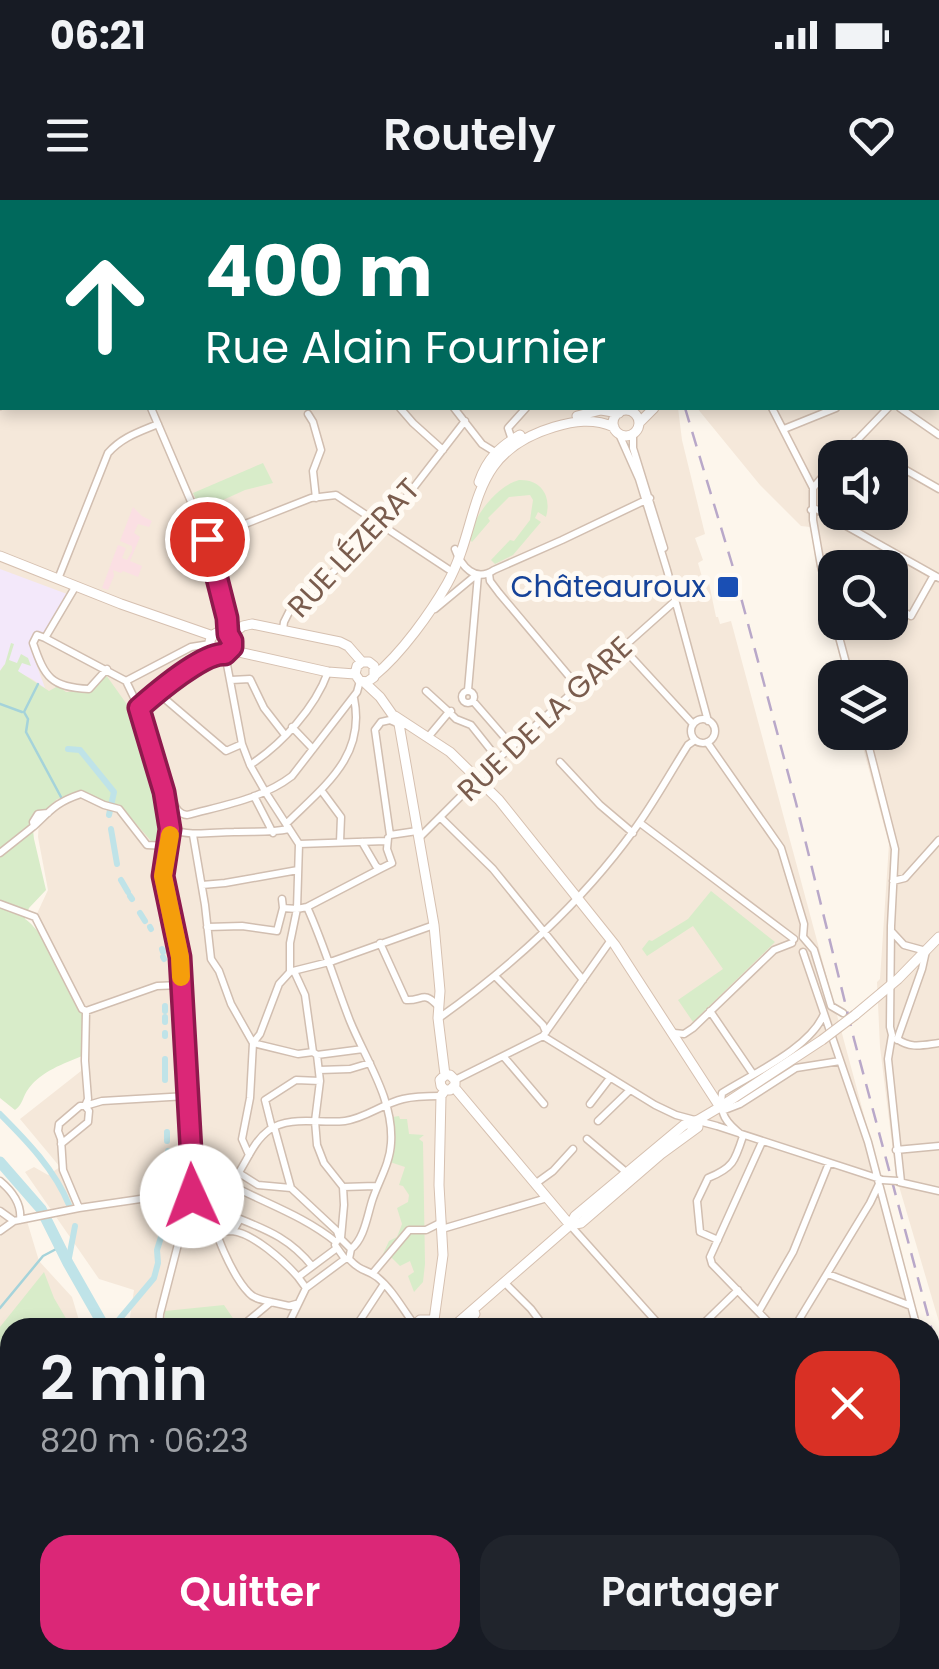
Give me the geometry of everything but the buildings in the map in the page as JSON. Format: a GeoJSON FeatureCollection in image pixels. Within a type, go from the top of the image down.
{"type":"FeatureCollection","features":[{"type":"Feature","properties":{"kind":"main road"},"geometry":{"type":"LineString","coordinates":[[126,607],[217,646],[328,672],[366,674],[394,654],[436,600],[491,457],[533,430],[601,410],[626,410],[636,415],[639,423]]}},
{"type":"Feature","properties":{"kind":"main road"},"geometry":{"type":"LineString","coordinates":[[616,430],[614,419],[626,410]]}},
{"type":"Feature","properties":{"kind":"main road"},"geometry":{"type":"LineString","coordinates":[[514,442],[548,428],[588,420],[626,436],[634,434],[652,410]]}},
{"type":"Feature","properties":{"kind":"main road"},"geometry":{"type":"LineString","coordinates":[[0,559],[107,600]]}},
{"type":"Feature","properties":{"kind":"main road"},"geometry":{"type":"LineString","coordinates":[[0,559],[217,646],[232,641],[229,635],[222,632],[217,646]]}},
{"type":"Feature","properties":{"kind":"main road"},"geometry":{"type":"LineString","coordinates":[[229,635],[252,624],[348,646],[397,720],[434,925],[440,991],[438,1018],[446,1088],[440,1185],[443,1255],[439,1318]]}},
{"type":"Feature","properties":{"kind":"main road"},"geometry":{"type":"LineString","coordinates":[[397,720],[429,736],[478,778],[509,813],[611,940],[721,1109]]}},
{"type":"Feature","properties":{"kind":"main road"},"geometry":{"type":"LineString","coordinates":[[570,1225],[582,1223],[698,1123],[855,1015],[939,937]]}},
{"type":"Feature","properties":{"kind":"main road"},"geometry":{"type":"LineString","coordinates":[[446,1088],[570,1225]]}},
{"type":"Feature","properties":{"kind":"main road"},"geometry":{"type":"LineString","coordinates":[[462,1318],[676,1130],[698,1123]]}},
{"type":"Feature","properties":{"kind":"main road"},"geometry":{"type":"LineString","coordinates":[[472,1318],[504,1282]]}},
{"type":"Feature","properties":{"kind":"street"},"geometry":{"type":"LineString","coordinates":[[152,410],[207,539],[229,635]]}},
{"type":"Feature","properties":{"kind":"street"},"geometry":{"type":"LineString","coordinates":[[402,410],[443,450]]}},
{"type":"Feature","properties":{"kind":"street"},"geometry":{"type":"LineString","coordinates":[[456,410],[491,457]]}},
{"type":"Feature","properties":{"kind":"street"},"geometry":{"type":"LineString","coordinates":[[514,442],[508,428],[523,410]]}},
{"type":"Feature","properties":{"kind":"street"},"geometry":{"type":"LineString","coordinates":[[773,410],[813,488],[811,510],[818,550]]}},
{"type":"Feature","properties":{"kind":"street"},"geometry":{"type":"LineString","coordinates":[[784,430],[831,410]]}},
{"type":"Feature","properties":{"kind":"street"},"geometry":{"type":"LineString","coordinates":[[856,440],[886,410]]}},
{"type":"Feature","properties":{"kind":"street"},"geometry":{"type":"LineString","coordinates":[[903,410],[939,435]]}},
{"type":"Feature","properties":{"kind":"street"},"geometry":{"type":"LineString","coordinates":[[308,414],[321,450],[313,470],[316,498]]}},
{"type":"Feature","properties":{"kind":"street","name":"RUE LÉZERAT"},"geometry":{"type":"LineString","coordinates":[[283,630],[289,612],[384,526],[465,422]]}},
{"type":"Feature","properties":{"kind":"street"},"geometry":{"type":"LineString","coordinates":[[58,579],[108,453],[117,442],[158,425]]}},
{"type":"Feature","properties":{"kind":"street"},"geometry":{"type":"LineString","coordinates":[[616,430],[631,457],[666,557],[701,722]]}},
{"type":"Feature","properties":{"kind":"street"},"geometry":{"type":"LineString","coordinates":[[634,434],[634,448],[668,570]]}},
{"type":"Feature","properties":{"kind":"street"},"geometry":{"type":"LineString","coordinates":[[908,472],[939,489]]}},
{"type":"Feature","properties":{"kind":"street"},"geometry":{"type":"LineString","coordinates":[[813,488],[818,482]]}},
{"type":"Feature","properties":{"kind":"street"},"geometry":{"type":"LineString","coordinates":[[207,539],[316,498],[336,495],[450,570]]}},
{"type":"Feature","properties":{"kind":"street"},"geometry":{"type":"LineString","coordinates":[[426,616],[477,575],[489,574],[647,498]]}},
{"type":"Feature","properties":{"kind":"street"},"geometry":{"type":"LineString","coordinates":[[811,510],[816,509],[936,576],[908,615]]}},
{"type":"Feature","properties":{"kind":"street"},"geometry":{"type":"LineString","coordinates":[[456,552],[464,567],[477,575]]}},
{"type":"Feature","properties":{"kind":"street"},"geometry":{"type":"LineString","coordinates":[[489,574],[499,593],[579,688]]}},
{"type":"Feature","properties":{"kind":"street"},"geometry":{"type":"LineString","coordinates":[[468,690],[477,575]]}},
{"type":"Feature","properties":{"kind":"street"},"geometry":{"type":"LineString","coordinates":[[74,589],[33,643],[42,669],[68,688],[90,688],[107,669]]}},
{"type":"Feature","properties":{"kind":"street","name":"RUE DE LA GARE"},"geometry":{"type":"LineString","coordinates":[[418,834],[674,598]]}},
{"type":"Feature","properties":{"kind":"street"},"geometry":{"type":"LineString","coordinates":[[227,618],[243,626]]}},
{"type":"Feature","properties":{"kind":"street"},"geometry":{"type":"LineString","coordinates":[[191,647],[193,634]]}},
{"type":"Feature","properties":{"kind":"street"},"geometry":{"type":"LineString","coordinates":[[41,636],[126,680],[139,708],[164,792],[170,829],[163,876],[180,957],[193,1193],[160,1318]]}},
{"type":"Feature","properties":{"kind":"street"},"geometry":{"type":"LineString","coordinates":[[126,680],[191,647],[217,646]]}},
{"type":"Feature","properties":{"kind":"street"},"geometry":{"type":"LineString","coordinates":[[217,646],[232,680],[242,744],[250,764],[299,844],[297,909],[288,956],[305,994],[319,1071],[315,1121],[318,1145],[324,1164],[343,1187],[344,1205],[338,1242],[298,1277]]}},
{"type":"Feature","properties":{"kind":"street"},"geometry":{"type":"LineString","coordinates":[[139,708],[217,646]]}},
{"type":"Feature","properties":{"kind":"street"},"geometry":{"type":"LineString","coordinates":[[623,648],[714,731],[707,742]]}},
{"type":"Feature","properties":{"kind":"street"},"geometry":{"type":"LineString","coordinates":[[250,764],[292,728],[320,691],[328,672]]}},
{"type":"Feature","properties":{"kind":"street"},"geometry":{"type":"LineString","coordinates":[[164,792],[182,814],[266,793],[292,776],[354,696],[366,674]]}},
{"type":"Feature","properties":{"kind":"street"},"geometry":{"type":"LineString","coordinates":[[232,680],[250,679],[264,708],[285,735]]}},
{"type":"Feature","properties":{"kind":"street"},"geometry":{"type":"LineString","coordinates":[[468,690],[474,695],[473,701]]}},
{"type":"Feature","properties":{"kind":"street"},"geometry":{"type":"LineString","coordinates":[[468,690],[463,693],[462,702],[473,701]]}},
{"type":"Feature","properties":{"kind":"street"},"geometry":{"type":"LineString","coordinates":[[426,691],[456,719],[471,725],[498,760]]}},
{"type":"Feature","properties":{"kind":"street"},"geometry":{"type":"LineString","coordinates":[[158,692],[226,751],[242,744]]}},
{"type":"Feature","properties":{"kind":"street"},"geometry":{"type":"LineString","coordinates":[[170,829],[193,834],[273,833],[288,826],[337,772],[352,749],[358,717],[354,696]]}},
{"type":"Feature","properties":{"kind":"street"},"geometry":{"type":"LineString","coordinates":[[473,701],[513,746]]}},
{"type":"Feature","properties":{"kind":"street"},"geometry":{"type":"LineString","coordinates":[[429,736],[450,711]]}},
{"type":"Feature","properties":{"kind":"street"},"geometry":{"type":"LineString","coordinates":[[282,908],[307,906],[392,863],[386,842],[375,730],[386,720],[397,720]]}},
{"type":"Feature","properties":{"kind":"street"},"geometry":{"type":"LineString","coordinates":[[695,740],[691,732],[701,722]]}},
{"type":"Feature","properties":{"kind":"street"},"geometry":{"type":"LineString","coordinates":[[292,728],[313,749]]}},
{"type":"Feature","properties":{"kind":"street"},"geometry":{"type":"LineString","coordinates":[[438,1018],[495,976],[578,900],[633,832],[688,744],[695,740],[707,742],[781,848],[804,924],[807,948],[794,951],[793,941],[640,822]]}},
{"type":"Feature","properties":{"kind":"street"},"geometry":{"type":"LineString","coordinates":[[870,750],[895,849],[890,1028],[895,1038],[913,1047],[939,1042]]}},
{"type":"Feature","properties":{"kind":"street"},"geometry":{"type":"LineString","coordinates":[[560,762],[600,805],[633,832]]}},
{"type":"Feature","properties":{"kind":"street"},"geometry":{"type":"LineString","coordinates":[[320,790],[341,817],[340,842]]}},
{"type":"Feature","properties":{"kind":"street"},"geometry":{"type":"LineString","coordinates":[[0,853],[34,826],[38,814],[48,813],[60,801],[81,794],[119,809],[147,845],[168,846]]}},
{"type":"Feature","properties":{"kind":"street"},"geometry":{"type":"LineString","coordinates":[[254,796],[273,833]]}},
{"type":"Feature","properties":{"kind":"street"},"geometry":{"type":"LineString","coordinates":[[440,817],[487,862],[583,980]]}},
{"type":"Feature","properties":{"kind":"street"},"geometry":{"type":"LineString","coordinates":[[193,834],[212,959],[253,1043],[242,1139],[249,1155]]}},
{"type":"Feature","properties":{"kind":"street"},"geometry":{"type":"LineString","coordinates":[[299,844],[386,842],[418,834]]}},
{"type":"Feature","properties":{"kind":"street"},"geometry":{"type":"LineString","coordinates":[[893,881],[905,878],[939,840]]}},
{"type":"Feature","properties":{"kind":"street"},"geometry":{"type":"LineString","coordinates":[[362,841],[380,869]]}},
{"type":"Feature","properties":{"kind":"street"},"geometry":{"type":"LineString","coordinates":[[202,885],[298,870]]}},
{"type":"Feature","properties":{"kind":"street"},"geometry":{"type":"LineString","coordinates":[[277,932],[282,898]]}},
{"type":"Feature","properties":{"kind":"street"},"geometry":{"type":"LineString","coordinates":[[0,904],[36,917],[82,1009],[157,986],[181,985]]}},
{"type":"Feature","properties":{"kind":"street"},"geometry":{"type":"LineString","coordinates":[[290,1318],[306,1288],[347,1259],[356,1246],[391,1147],[387,1106],[307,906]]}},
{"type":"Feature","properties":{"kind":"street"},"geometry":{"type":"LineString","coordinates":[[253,1043],[279,984],[292,971],[333,962],[434,925]]}},
{"type":"Feature","properties":{"kind":"street"},"geometry":{"type":"LineString","coordinates":[[207,927],[242,926],[292,934]]}},
{"type":"Feature","properties":{"kind":"street"},"geometry":{"type":"LineString","coordinates":[[891,926],[900,942],[926,951],[888,1059],[899,1182]]}},
{"type":"Feature","properties":{"kind":"street"},"geometry":{"type":"LineString","coordinates":[[674,1033],[684,1034],[774,950],[798,936],[814,950],[840,1061],[880,1180],[914,1318]]}},
{"type":"Feature","properties":{"kind":"street"},"geometry":{"type":"LineString","coordinates":[[296,1304],[290,1306],[250,1295],[216,1233],[212,1215],[215,1205],[240,1174],[256,1143],[272,1128],[343,1121],[368,1115],[402,1099],[428,1096],[504,1057],[544,1034],[611,940]]}},
{"type":"Feature","properties":{"kind":"street"},"geometry":{"type":"LineString","coordinates":[[380,943],[406,1000],[424,996],[438,1006]]}},
{"type":"Feature","properties":{"kind":"street"},"geometry":{"type":"LineString","coordinates":[[802,952],[828,1010]]}},
{"type":"Feature","properties":{"kind":"street"},"geometry":{"type":"LineString","coordinates":[[495,976],[544,1034],[676,1115],[880,1180],[939,1192]]}},
{"type":"Feature","properties":{"kind":"street"},"geometry":{"type":"LineString","coordinates":[[61,1144],[88,1122],[86,1010]]}},
{"type":"Feature","properties":{"kind":"street"},"geometry":{"type":"LineString","coordinates":[[710,1010],[753,1074]]}},
{"type":"Feature","properties":{"kind":"street"},"geometry":{"type":"LineString","coordinates":[[828,1010],[855,1015]]}},
{"type":"Feature","properties":{"kind":"street"},"geometry":{"type":"LineString","coordinates":[[743,1136],[721,1109],[722,1092],[808,1039],[828,1010]]}},
{"type":"Feature","properties":{"kind":"street"},"geometry":{"type":"LineString","coordinates":[[253,1043],[298,1054],[363,1049]]}},
{"type":"Feature","properties":{"kind":"street"},"geometry":{"type":"LineString","coordinates":[[504,1057],[544,1104]]}},
{"type":"Feature","properties":{"kind":"street"},"geometry":{"type":"LineString","coordinates":[[721,1109],[740,1104],[796,1068],[840,1061]]}},
{"type":"Feature","properties":{"kind":"street"},"geometry":{"type":"LineString","coordinates":[[319,1071],[370,1063]]}},
{"type":"Feature","properties":{"kind":"street"},"geometry":{"type":"LineString","coordinates":[[590,1104],[610,1078]]}},
{"type":"Feature","properties":{"kind":"street"},"geometry":{"type":"LineString","coordinates":[[249,1099],[266,1100],[296,1080],[320,1081]]}},
{"type":"Feature","properties":{"kind":"street"},"geometry":{"type":"LineString","coordinates":[[598,1121],[630,1090]]}},
{"type":"Feature","properties":{"kind":"street"},"geometry":{"type":"LineString","coordinates":[[76,1209],[63,1170],[59,1124],[80,1106],[188,1096]]}},
{"type":"Feature","properties":{"kind":"street"},"geometry":{"type":"LineString","coordinates":[[266,1100],[292,1188],[337,1232],[347,1259],[384,1284],[407,1318]]}},
{"type":"Feature","properties":{"kind":"street"},"geometry":{"type":"LineString","coordinates":[[676,1115],[676,1130]]}},
{"type":"Feature","properties":{"kind":"street"},"geometry":{"type":"LineString","coordinates":[[718,1240],[700,1232],[697,1202],[708,1178],[726,1171],[743,1136]]}},
{"type":"Feature","properties":{"kind":"street"},"geometry":{"type":"LineString","coordinates":[[587,1139],[626,1172]]}},
{"type":"Feature","properties":{"kind":"street"},"geometry":{"type":"LineString","coordinates":[[762,1142],[710,1257],[712,1264],[765,1318]]}},
{"type":"Feature","properties":{"kind":"street"},"geometry":{"type":"LineString","coordinates":[[896,1150],[939,1146]]}},
{"type":"Feature","properties":{"kind":"street"},"geometry":{"type":"LineString","coordinates":[[534,1184],[553,1171],[573,1149]]}},
{"type":"Feature","properties":{"kind":"street"},"geometry":{"type":"LineString","coordinates":[[759,1312],[793,1252],[830,1163]]}},
{"type":"Feature","properties":{"kind":"street"},"geometry":{"type":"LineString","coordinates":[[240,1174],[268,1188],[292,1188]]}},
{"type":"Feature","properties":{"kind":"street"},"geometry":{"type":"LineString","coordinates":[[800,1318],[872,1200],[880,1180]]}},
{"type":"Feature","properties":{"kind":"street"},"geometry":{"type":"LineString","coordinates":[[0,1181],[17,1202],[19,1220]]}},
{"type":"Feature","properties":{"kind":"street"},"geometry":{"type":"LineString","coordinates":[[0,1231],[19,1220],[230,1185],[292,1212],[351,1248]]}},
{"type":"Feature","properties":{"kind":"street"},"geometry":{"type":"LineString","coordinates":[[343,1187],[376,1186]]}},
{"type":"Feature","properties":{"kind":"street"},"geometry":{"type":"LineString","coordinates":[[372,1273],[409,1230],[426,1230],[547,1198]]}},
{"type":"Feature","properties":{"kind":"street"},"geometry":{"type":"LineString","coordinates":[[0,1211],[19,1220]]}},
{"type":"Feature","properties":{"kind":"street"},"geometry":{"type":"LineString","coordinates":[[234,1231],[240,1219],[266,1230],[288,1241],[312,1266]]}},
{"type":"Feature","properties":{"kind":"street"},"geometry":{"type":"LineString","coordinates":[[570,1225],[651,1318]]}},
{"type":"Feature","properties":{"kind":"street"},"geometry":{"type":"LineString","coordinates":[[216,1233],[234,1231],[254,1239],[290,1268],[306,1288]]}},
{"type":"Feature","properties":{"kind":"street"},"geometry":{"type":"LineString","coordinates":[[828,1274],[911,1306]]}},
{"type":"Feature","properties":{"kind":"street"},"geometry":{"type":"LineString","coordinates":[[504,1282],[538,1318]]}},
{"type":"Feature","properties":{"kind":"street"},"geometry":{"type":"LineString","coordinates":[[362,1318],[384,1284]]}},
{"type":"Feature","properties":{"kind":"street"},"geometry":{"type":"LineString","coordinates":[[712,1318],[738,1290]]}},
{"type":"Feature","properties":{"kind":"street"},"geometry":{"type":"LineString","coordinates":[[251,1318],[271,1302]]}},
{"type":"Feature","properties":{"kind":"shaded area"},"geometry":{"type":"Polygon","coordinates":[[[0,410],[678,410],[705,534],[695,538],[703,560],[698,563],[704,584],[709,583],[716,617],[720,624],[731,621],[919,1318],[130,1318],[134,1290],[99,1279],[25,1172],[34,1167],[48,1175],[60,1167],[20,1119],[81,1071],[84,1014],[34,920],[48,890],[38,837],[39,819],[0,714],[0,410]]]}},
{"type":"Feature","properties":{"kind":"shaded area"},"geometry":{"type":"Polygon","coordinates":[[[699,410],[939,410],[939,1318],[896,1176],[880,1047],[877,982],[889,844],[864,750],[908,750],[908,660],[840,660],[835,640],[908,640],[908,550],[818,550],[818,572],[810,527],[801,526],[760,485],[699,410]]]}},
{"type":"Feature","properties":{"kind":"shaded area"},"geometry":{"type":"Polygon","coordinates":[[[133,507],[152,521],[149,527],[138,524],[134,533],[140,537],[130,561],[142,566],[138,577],[113,570],[108,590],[102,588],[118,545],[126,548],[122,558],[127,560],[132,551],[132,546],[120,541],[133,507]]]}},
{"type":"Feature","properties":{"kind":"shaded area"},"geometry":{"type":"Polygon","coordinates":[[[0,569],[67,594],[45,633],[35,632],[29,644],[45,688],[4,665],[0,671],[0,569]]]}},
{"type":"Feature","properties":{"kind":"shaded area"},"geometry":{"type":"Polygon","coordinates":[[[0,1179],[23,1208],[39,1261],[72,1297],[78,1318],[0,1318],[0,1179]]]}},
{"type":"Feature","properties":{"kind":"green space"},"geometry":{"type":"Polygon","coordinates":[[[263,463],[273,483],[245,490],[201,510],[193,493],[263,463]]]}},
{"type":"Feature","properties":{"kind":"green space"},"geometry":{"type":"Polygon","coordinates":[[[519,480],[533,482],[543,490],[546,517],[538,512],[535,518],[541,522],[513,555],[495,564],[491,560],[510,540],[514,541],[530,520],[530,495],[509,497],[472,542],[468,538],[487,503],[519,480]]]}},
{"type":"Feature","properties":{"kind":"green space"},"geometry":{"type":"Polygon","coordinates":[[[11,643],[14,644],[9,660],[17,663],[21,654],[28,658],[31,666],[22,663],[18,671],[49,691],[58,686],[66,692],[90,691],[106,675],[138,720],[165,807],[164,838],[159,841],[151,841],[119,804],[113,806],[81,793],[57,799],[37,820],[34,839],[46,890],[29,908],[25,919],[48,946],[76,998],[83,1019],[83,1044],[82,1056],[40,1077],[15,1110],[0,1098],[0,671],[11,643]]]}},
{"type":"Feature","properties":{"kind":"green space"},"geometry":{"type":"Polygon","coordinates":[[[711,891],[775,942],[693,1022],[678,1000],[723,969],[693,926],[647,956],[642,949],[649,940],[688,919],[711,891]]]}},
{"type":"Feature","properties":{"kind":"green space"},"geometry":{"type":"Polygon","coordinates":[[[393,1117],[407,1119],[409,1134],[424,1135],[419,1139],[423,1142],[425,1264],[423,1282],[414,1292],[408,1276],[414,1272],[410,1261],[400,1266],[383,1254],[389,1241],[397,1237],[402,1224],[397,1208],[408,1202],[409,1195],[399,1185],[405,1167],[390,1162],[395,1149],[393,1117]]]}},
{"type":"Feature","properties":{"kind":"green space"},"geometry":{"type":"Polygon","coordinates":[[[44,1272],[66,1318],[7,1318],[44,1272]]]}},
{"type":"Feature","properties":{"kind":"green space"},"geometry":{"type":"Polygon","coordinates":[[[224,1305],[233,1318],[165,1318],[165,1311],[224,1305]]]}},
{"type":"Feature","properties":{"kind":"waterway"},"geometry":{"type":"LineString","coordinates":[[38,684],[24,712],[28,719],[26,732],[61,797]]}},
{"type":"Feature","properties":{"kind":"waterway"},"geometry":{"type":"LineString","coordinates":[[0,704],[22,712]]}},
{"type":"Feature","properties":{"kind":"waterway"},"geometry":{"type":"LineString","coordinates":[[68,749],[80,750],[114,792],[109,815]]}},
{"type":"Feature","properties":{"kind":"waterway"},"geometry":{"type":"LineString","coordinates":[[111,829],[117,864]]}},
{"type":"Feature","properties":{"kind":"waterway"},"geometry":{"type":"LineString","coordinates":[[121,880],[128,892]]}},
{"type":"Feature","properties":{"kind":"waterway"},"geometry":{"type":"LineString","coordinates":[[140,913],[145,921]]}},
{"type":"Feature","properties":{"kind":"waterway"},"geometry":{"type":"LineString","coordinates":[[165,1006],[165,1011]]}},
{"type":"Feature","properties":{"kind":"waterway"},"geometry":{"type":"LineString","coordinates":[[165,1017],[165,1022]]}},
{"type":"Feature","properties":{"kind":"waterway"},"geometry":{"type":"LineString","coordinates":[[165,1059],[165,1080]]}},
{"type":"Feature","properties":{"kind":"waterway"},"geometry":{"type":"LineString","coordinates":[[0,1114],[48,1168],[69,1205]]}},
{"type":"Feature","properties":{"kind":"waterway"},"geometry":{"type":"LineString","coordinates":[[167,1132],[167,1141]]}},
{"type":"Feature","properties":{"kind":"waterway"},"geometry":{"type":"LineString","coordinates":[[167,1185],[168,1151]]}},
{"type":"Feature","properties":{"kind":"waterway"},"geometry":{"type":"LineString","coordinates":[[0,1162],[41,1209],[99,1318]]}},
{"type":"Feature","properties":{"kind":"waterway"},"geometry":{"type":"LineString","coordinates":[[120,1318],[154,1278],[166,1221]]}},
{"type":"Feature","properties":{"kind":"waterway"},"geometry":{"type":"LineString","coordinates":[[68,1263],[75,1226]]}},
{"type":"Feature","properties":{"kind":"waterway"},"geometry":{"type":"LineString","coordinates":[[0,1308],[43,1256],[60,1247]]}},
{"type":"Feature","properties":{"kind":"railway"},"geometry":{"type":"LineString","coordinates":[[686,410],[732,564],[796,803],[929,1318]]}},
{"type":"Feature","properties":{"kind":"slow traffic"},"geometry":{"type":"LineString","coordinates":[[170,835],[163,876],[181,977]]}},
{"type":"Feature","properties":{"kind":"place","name":"Châteauroux"},"geometry":{"type":"Point","coordinates":[728,587]}},
{"type":"Feature","properties":{"kind":"route"},"geometry":{"type":"LineString","coordinates":[[192,1196],[180,957],[163,876],[170,829],[164,792],[139,708],[172,680],[232,647],[207,539]]}}]}
